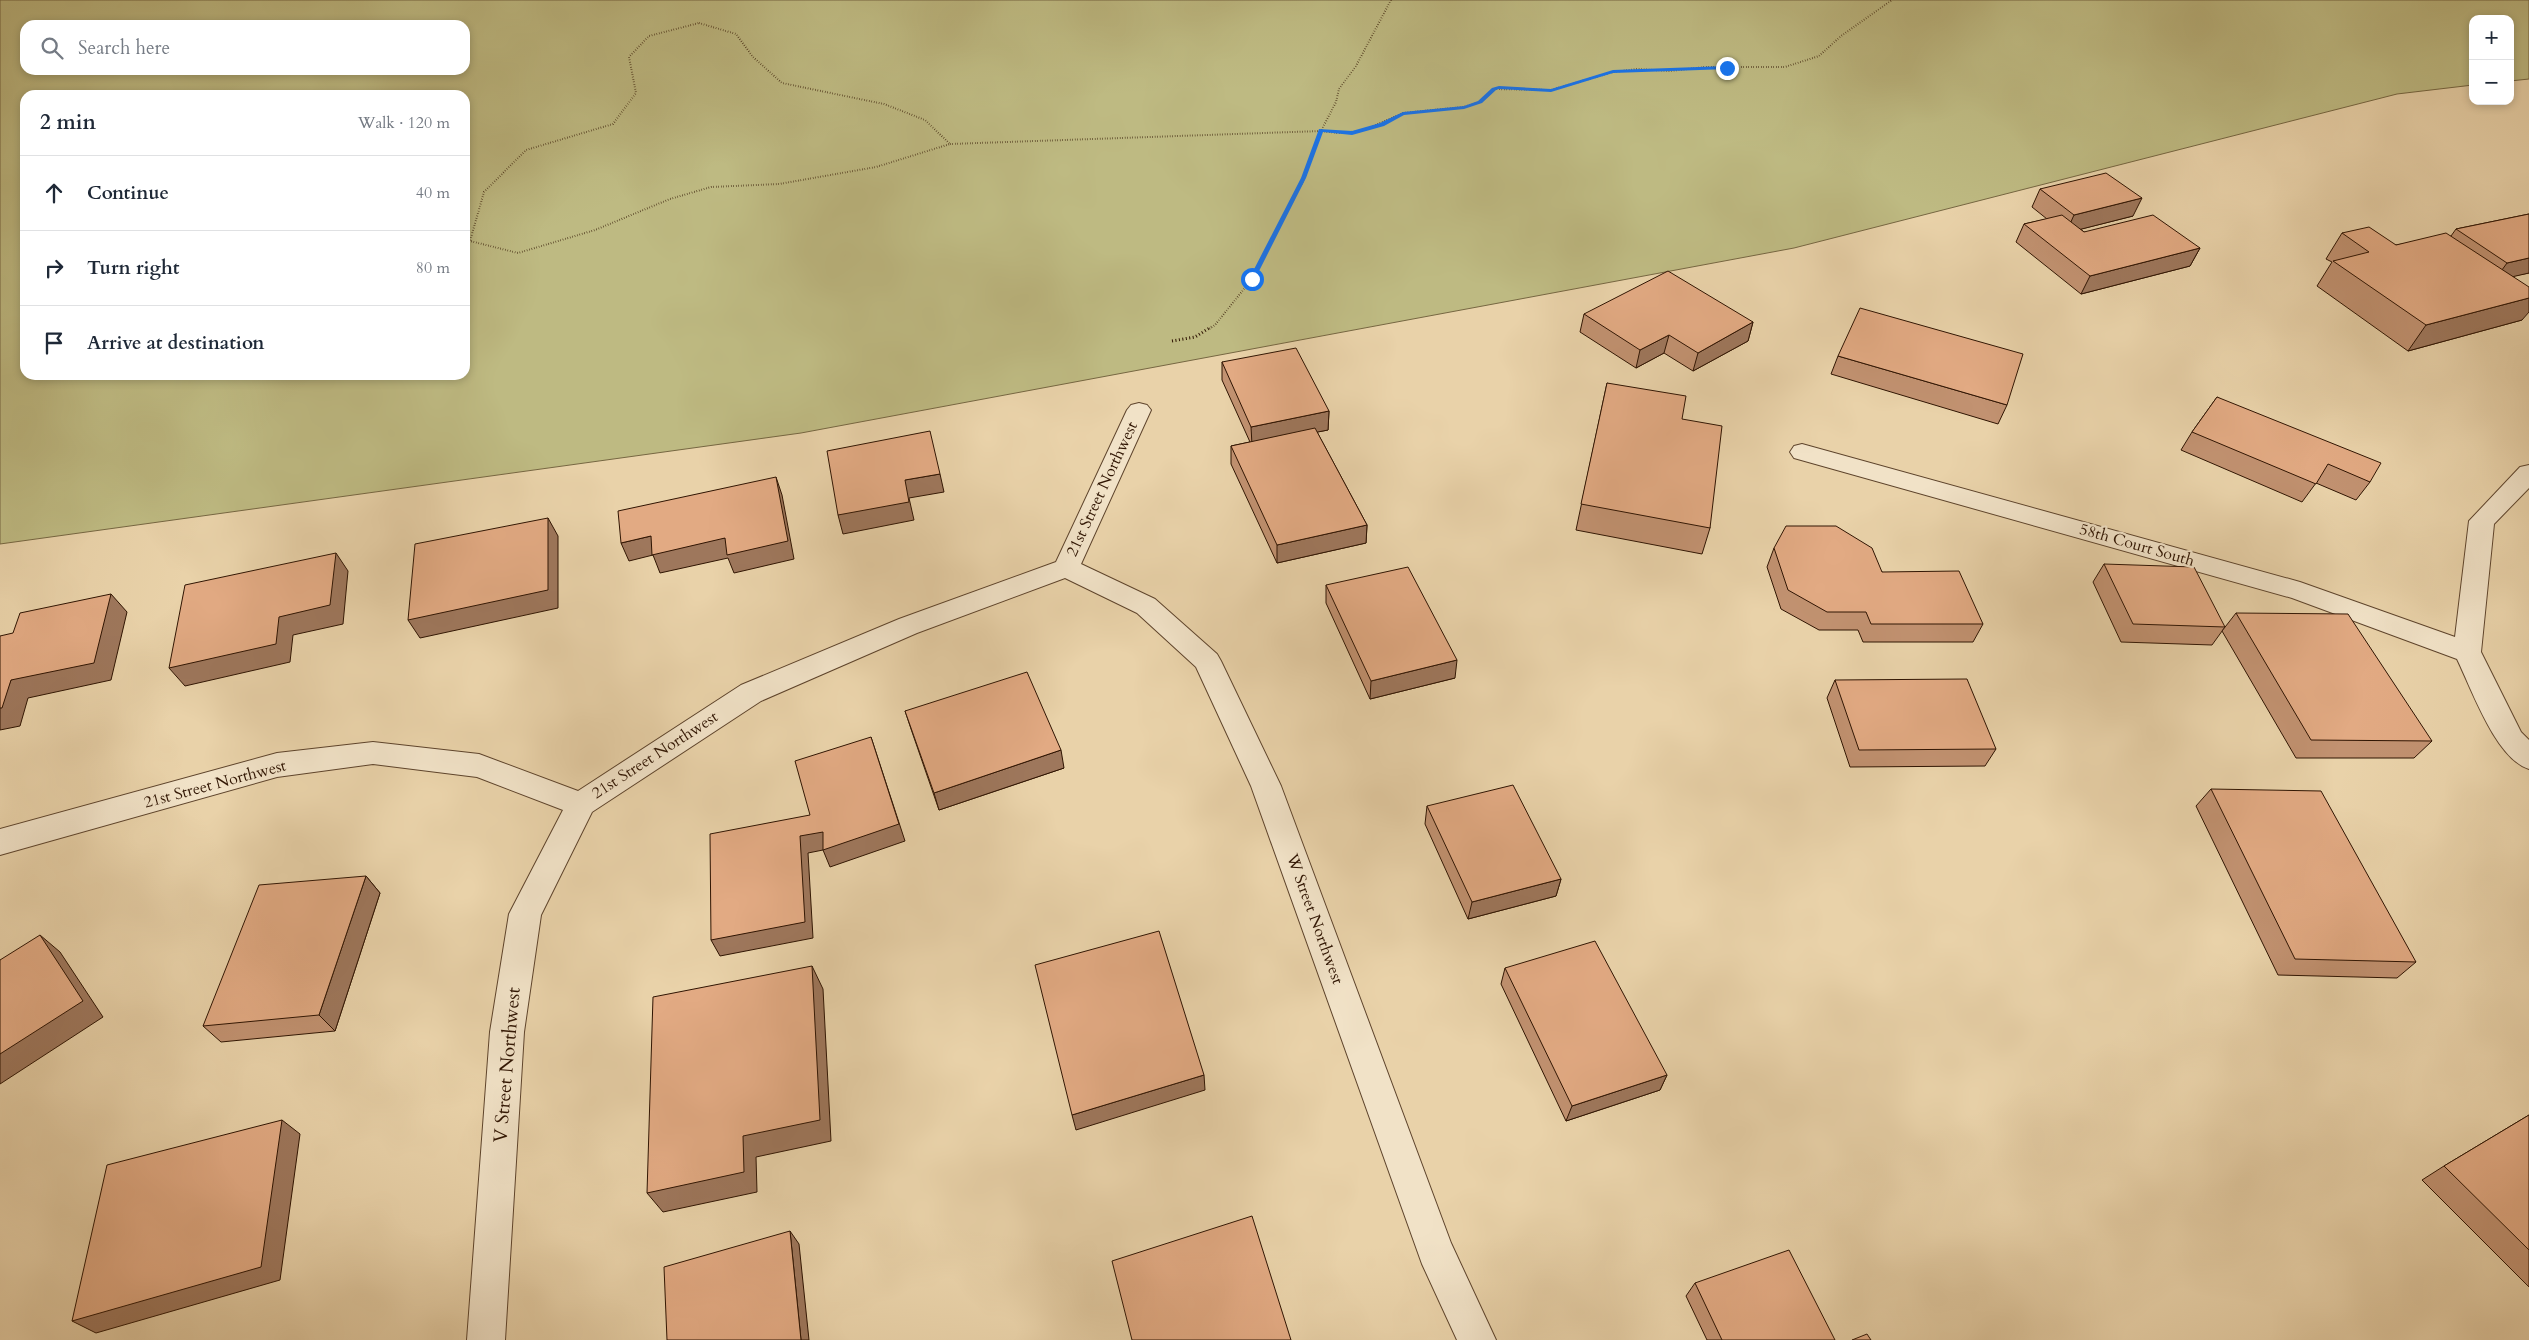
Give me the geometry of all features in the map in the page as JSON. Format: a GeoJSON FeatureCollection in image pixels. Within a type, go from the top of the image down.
{"type":"FeatureCollection","features":[{"type":"Feature","properties":{"kind":"street","name":"21st Street Northwest"},"geometry":{"type":"LineString","coordinates":[[0,842],[277,765],[373,753],[479,766],[581,804],[751,693],[908,626],[1066,568],[1139,410]]}},
{"type":"Feature","properties":{"kind":"street","name":"58th Court South"},"geometry":{"type":"LineString","coordinates":[[1802,452],[2300,591],[2467,652]]}},
{"type":"Feature","properties":{"kind":"street"},"geometry":{"type":"LineString","coordinates":[[2529,473],[2482,521],[2467,652],[2511,740],[2529,758]]}},
{"type":"Feature","properties":{"kind":"street","name":"W Street Northwest"},"geometry":{"type":"LineString","coordinates":[[1066,568],[1146,606],[1207,661],[1266,786],[1435,1251],[1477,1340]]}},
{"type":"Feature","properties":{"kind":"street","name":"V Street Northwest"},"geometry":{"type":"LineString","coordinates":[[486,1340],[507,1032],[525,914],[581,804]]}},
{"type":"Feature","properties":{"kind":"path"},"geometry":{"type":"LineString","coordinates":[[1172,341],[1195,337],[1215,325],[1246,287],[1274,238],[1291,199],[1304,178],[1321,130],[1336,102],[1339,89],[1356,66],[1391,0]]}},
{"type":"Feature","properties":{"kind":"path"},"geometry":{"type":"LineString","coordinates":[[950,144],[925,120],[884,104],[782,83],[753,57],[736,34],[699,23],[649,36],[629,57],[636,93],[613,124],[526,150],[484,192],[470,241],[518,253],[595,230],[670,198],[711,187],[779,184],[876,167],[950,144],[1321,130],[1338,133],[1362,131],[1382,124],[1403,113],[1464,107],[1480,102],[1494,89],[1551,90],[1613,72],[1637,69],[1670,71],[1705,67],[1785,67],[1819,56],[1828,50],[1840,36],[1875,14],[1892,0]]}},
{"type":"Feature","properties":{"kind":"shaded area"},"geometry":{"type":"Polygon","coordinates":[[[0,0],[2529,0],[2529,79],[2514,81],[2514,15],[2469,15],[2469,85],[2397,94],[1794,248],[801,433],[0,544],[0,0]]]}},
{"type":"Feature","properties":{"kind":"building"},"geometry":{"type":"Polygon","coordinates":[[[2106,173],[2142,198],[2074,215],[2040,189],[2106,173]]]}},
{"type":"Feature","properties":{"kind":"building"},"geometry":{"type":"Polygon","coordinates":[[[2529,214],[2529,258],[2507,263],[2456,229],[2529,214]]]}},
{"type":"Feature","properties":{"kind":"building"},"geometry":{"type":"Polygon","coordinates":[[[2062,215],[2084,232],[2153,215],[2200,248],[2090,276],[2024,224],[2062,215]]]}},
{"type":"Feature","properties":{"kind":"building"},"geometry":{"type":"Polygon","coordinates":[[[2369,227],[2396,245],[2446,233],[2529,287],[2529,298],[2426,325],[2333,261],[2369,252],[2342,233],[2369,227]]]}},
{"type":"Feature","properties":{"kind":"building"},"geometry":{"type":"Polygon","coordinates":[[[1668,271],[1753,322],[1698,353],[1669,335],[1640,350],[1584,314],[1668,271]]]}},
{"type":"Feature","properties":{"kind":"building"},"geometry":{"type":"Polygon","coordinates":[[[1860,308],[2023,354],[2007,405],[1838,356],[1860,308]]]}},
{"type":"Feature","properties":{"kind":"building"},"geometry":{"type":"Polygon","coordinates":[[[1296,348],[1329,411],[1251,427],[1222,362],[1296,348]]]}},
{"type":"Feature","properties":{"kind":"building"},"geometry":{"type":"Polygon","coordinates":[[[1607,383],[1686,396],[1682,419],[1722,426],[1710,528],[1581,504],[1607,383]]]}},
{"type":"Feature","properties":{"kind":"building"},"geometry":{"type":"Polygon","coordinates":[[[2217,397],[2381,463],[2370,482],[2328,464],[2316,484],[2192,432],[2217,397]]]}},
{"type":"Feature","properties":{"kind":"building"},"geometry":{"type":"Polygon","coordinates":[[[1315,428],[1367,525],[1277,545],[1231,446],[1315,428]]]}},
{"type":"Feature","properties":{"kind":"building"},"geometry":{"type":"Polygon","coordinates":[[[930,431],[940,474],[905,480],[909,502],[838,515],[827,451],[930,431]]]}},
{"type":"Feature","properties":{"kind":"building"},"geometry":{"type":"Polygon","coordinates":[[[776,477],[788,541],[727,555],[725,538],[652,555],[651,536],[621,543],[618,511],[776,477]]]}},
{"type":"Feature","properties":{"kind":"building"},"geometry":{"type":"Polygon","coordinates":[[[548,518],[548,590],[408,620],[415,544],[548,518]]]}},
{"type":"Feature","properties":{"kind":"building"},"geometry":{"type":"Polygon","coordinates":[[[1786,526],[1836,526],[1872,548],[1882,572],[1959,571],[1983,624],[1871,624],[1866,612],[1827,612],[1788,590],[1774,548],[1786,526]]]}},
{"type":"Feature","properties":{"kind":"building"},"geometry":{"type":"Polygon","coordinates":[[[336,553],[330,605],[279,617],[276,644],[169,668],[185,585],[336,553]]]}},
{"type":"Feature","properties":{"kind":"building"},"geometry":{"type":"Polygon","coordinates":[[[2104,564],[2194,567],[2225,627],[2133,624],[2104,564]]]}},
{"type":"Feature","properties":{"kind":"building"},"geometry":{"type":"Polygon","coordinates":[[[1408,567],[1457,660],[1371,681],[1326,585],[1408,567]]]}},
{"type":"Feature","properties":{"kind":"building"},"geometry":{"type":"Polygon","coordinates":[[[111,594],[94,663],[11,680],[2,708],[0,708],[0,636],[13,633],[20,613],[111,594]]]}},
{"type":"Feature","properties":{"kind":"building"},"geometry":{"type":"Polygon","coordinates":[[[2236,613],[2348,614],[2432,741],[2311,740],[2236,613]]]}},
{"type":"Feature","properties":{"kind":"building"},"geometry":{"type":"Polygon","coordinates":[[[1027,672],[1061,750],[934,793],[905,711],[1027,672]]]}},
{"type":"Feature","properties":{"kind":"building"},"geometry":{"type":"Polygon","coordinates":[[[1967,679],[1996,749],[1859,750],[1835,680],[1967,679]]]}},
{"type":"Feature","properties":{"kind":"building"},"geometry":{"type":"Polygon","coordinates":[[[871,737],[899,824],[823,850],[823,832],[800,836],[805,922],[711,940],[710,834],[810,815],[795,761],[871,737]]]}},
{"type":"Feature","properties":{"kind":"building"},"geometry":{"type":"Polygon","coordinates":[[[1513,785],[1561,879],[1472,902],[1427,806],[1513,785]]]}},
{"type":"Feature","properties":{"kind":"building"},"geometry":{"type":"Polygon","coordinates":[[[2211,789],[2321,791],[2416,962],[2295,959],[2211,789]]]}},
{"type":"Feature","properties":{"kind":"building"},"geometry":{"type":"Polygon","coordinates":[[[366,876],[319,1015],[203,1026],[259,885],[366,876]]]}},
{"type":"Feature","properties":{"kind":"building"},"geometry":{"type":"Polygon","coordinates":[[[1159,931],[1204,1075],[1072,1115],[1035,965],[1159,931]]]}},
{"type":"Feature","properties":{"kind":"building"},"geometry":{"type":"Polygon","coordinates":[[[40,935],[83,1001],[0,1054],[0,960],[40,935]]]}},
{"type":"Feature","properties":{"kind":"building"},"geometry":{"type":"Polygon","coordinates":[[[1595,941],[1667,1075],[1572,1106],[1505,968],[1595,941]]]}},
{"type":"Feature","properties":{"kind":"building"},"geometry":{"type":"Polygon","coordinates":[[[812,966],[820,1120],[743,1136],[744,1172],[647,1193],[653,997],[812,966]]]}},
{"type":"Feature","properties":{"kind":"building"},"geometry":{"type":"Polygon","coordinates":[[[2529,1115],[2529,1250],[2444,1166],[2529,1115]]]}},
{"type":"Feature","properties":{"kind":"building"},"geometry":{"type":"Polygon","coordinates":[[[282,1120],[261,1267],[72,1321],[107,1165],[282,1120]]]}},
{"type":"Feature","properties":{"kind":"building"},"geometry":{"type":"Polygon","coordinates":[[[1252,1216],[1291,1340],[1132,1340],[1112,1261],[1252,1216]]]}},
{"type":"Feature","properties":{"kind":"building"},"geometry":{"type":"Polygon","coordinates":[[[790,1231],[801,1340],[667,1340],[664,1267],[790,1231]]]}},
{"type":"Feature","properties":{"kind":"building"},"geometry":{"type":"Polygon","coordinates":[[[1789,1250],[1835,1340],[1722,1340],[1695,1283],[1789,1250]]]}},
{"type":"Feature","properties":{"kind":"building"},"geometry":{"type":"Polygon","coordinates":[[[1867,1334],[1871,1340],[1852,1340],[1867,1334]]]}},
{"type":"Feature","properties":{"kind":"route"},"geometry":{"type":"LineString","coordinates":[[1252,279],[1274,238],[1291,199],[1304,178],[1321,130],[1352,133],[1382,124],[1403,113],[1464,107],[1480,102],[1494,89],[1499,88],[1544,91],[1561,89],[1613,72],[1637,69],[1670,71],[1705,67],[1727,68]]}}]}
